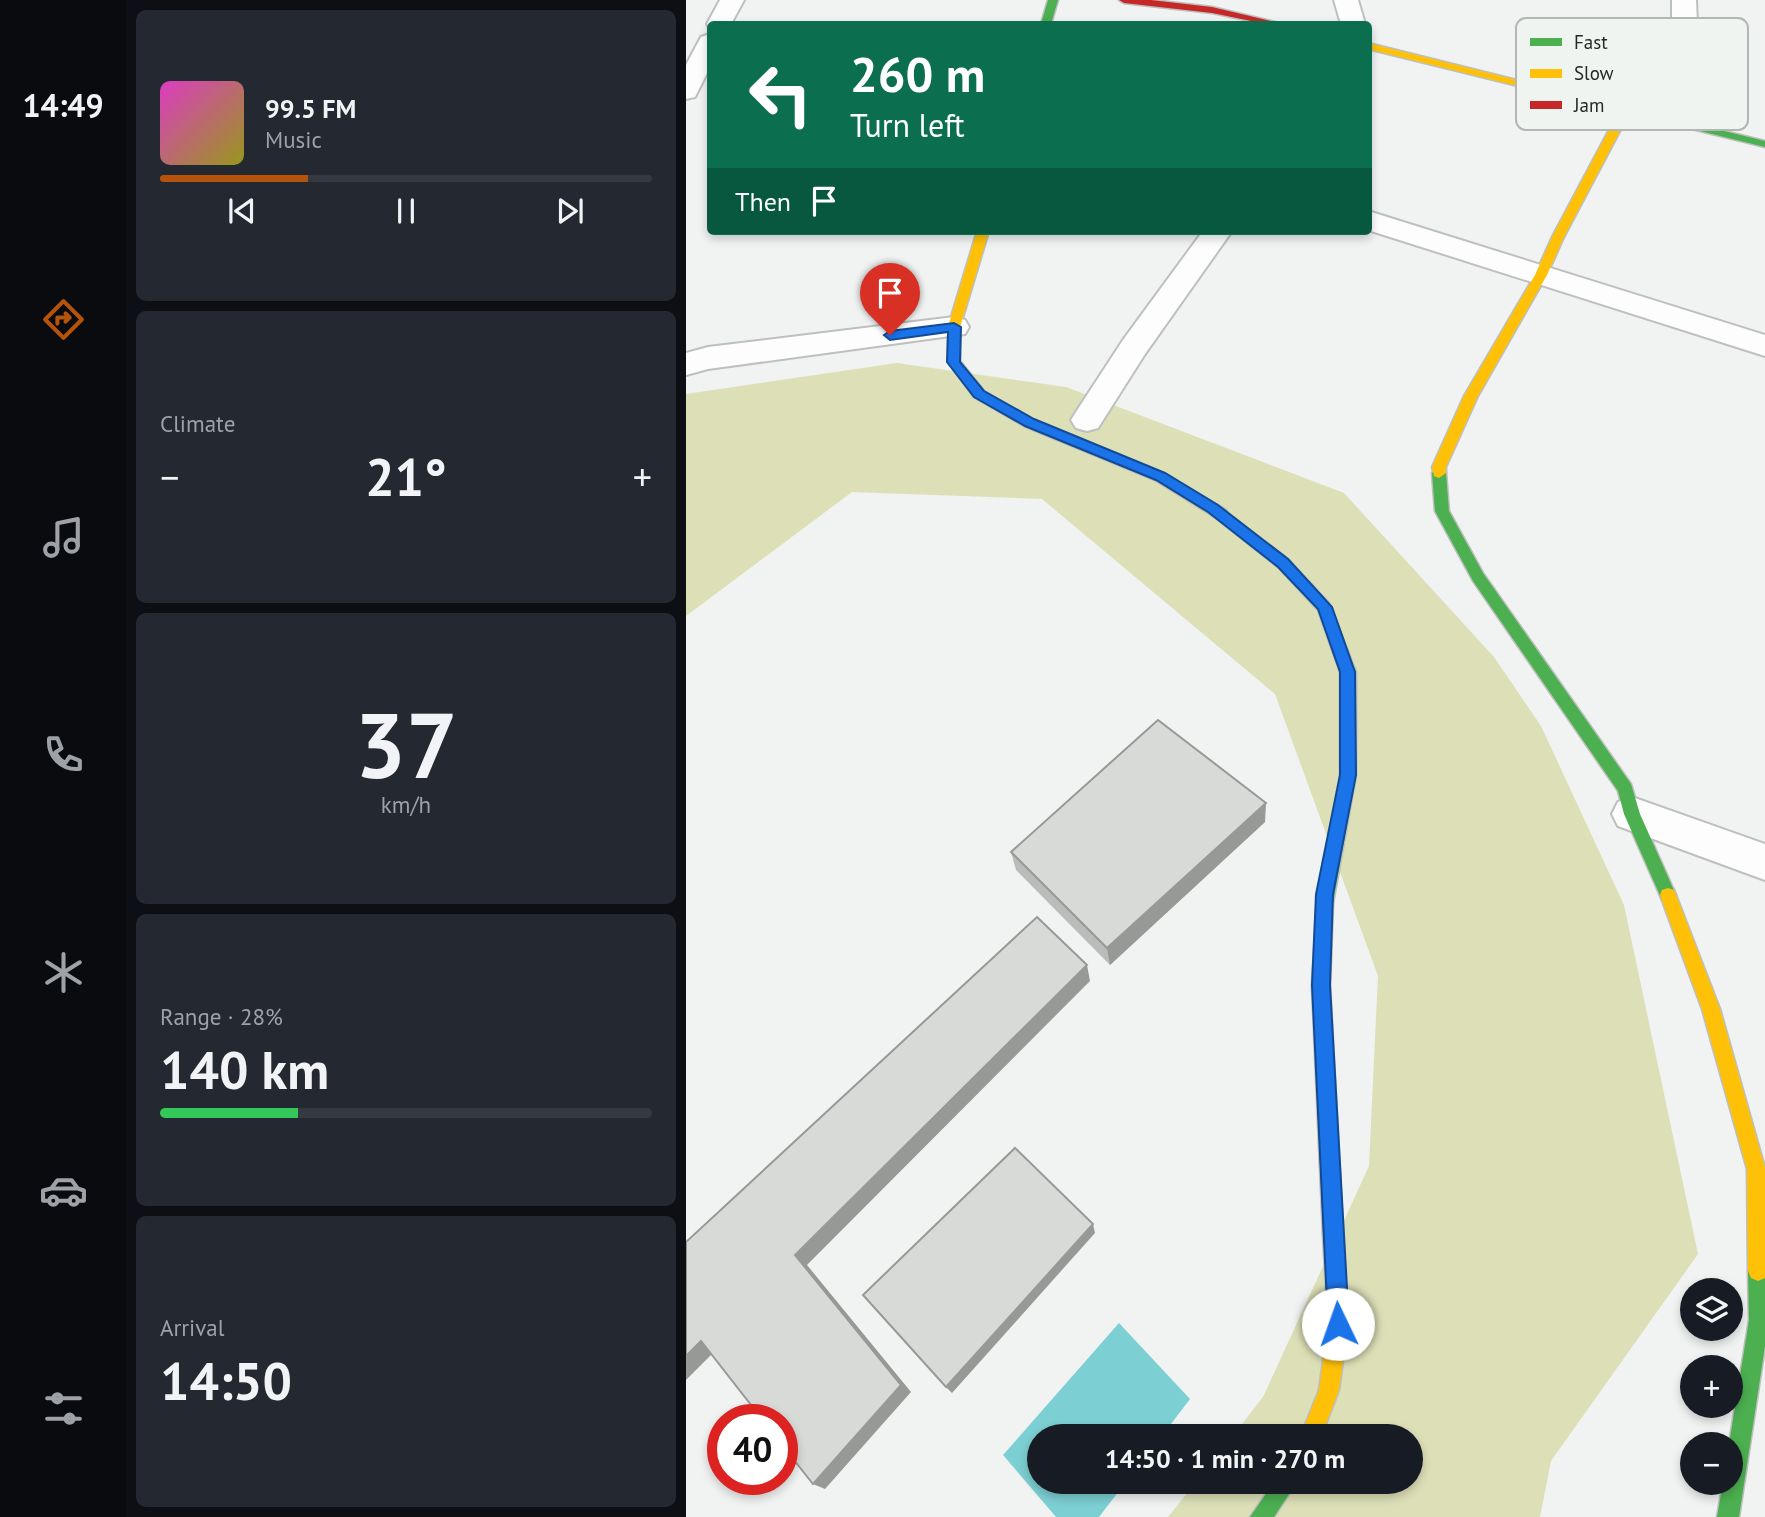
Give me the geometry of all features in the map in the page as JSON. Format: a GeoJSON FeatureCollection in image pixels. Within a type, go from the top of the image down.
{"type":"FeatureCollection","features":[{"type":"Feature","properties":{"kind":"street"},"geometry":{"type":"LineString","coordinates":[[721,21],[732,0]]}},
{"type":"Feature","properties":{"kind":"street"},"geometry":{"type":"LineString","coordinates":[[1047,21],[1053,0]]}},
{"type":"Feature","properties":{"kind":"street"},"geometry":{"type":"LineString","coordinates":[[1124,0],[1212,10],[1264,21]]}},
{"type":"Feature","properties":{"kind":"street"},"geometry":{"type":"LineString","coordinates":[[1346,0],[1352,21]]}},
{"type":"Feature","properties":{"kind":"street"},"geometry":{"type":"LineString","coordinates":[[1684,0],[1684,18]]}},
{"type":"Feature","properties":{"kind":"street"},"geometry":{"type":"LineString","coordinates":[[1372,47],[1516,83]]}},
{"type":"Feature","properties":{"kind":"street"},"geometry":{"type":"LineString","coordinates":[[686,91],[707,48]]}},
{"type":"Feature","properties":{"kind":"street"},"geometry":{"type":"LineString","coordinates":[[1615,130],[1558,237],[1541,275],[1471,396],[1439,467],[1442,511],[1478,577],[1625,789],[1632,814],[1664,885],[1711,1009],[1756,1169],[1759,1320],[1757,1399],[1728,1517]]}},
{"type":"Feature","properties":{"kind":"street"},"geometry":{"type":"LineString","coordinates":[[1708,130],[1765,144]]}},
{"type":"Feature","properties":{"kind":"street"},"geometry":{"type":"LineString","coordinates":[[1372,221],[1765,346]]}},
{"type":"Feature","properties":{"kind":"street"},"geometry":{"type":"LineString","coordinates":[[982,235],[954,327],[954,362],[979,394],[1029,422],[1160,477],[1213,508],[1283,563],[1324,607],[1348,672],[1348,775],[1325,894],[1321,985],[1338,1324],[1329,1390],[1315,1424]]}},
{"type":"Feature","properties":{"kind":"street"},"geometry":{"type":"LineString","coordinates":[[1087,420],[1134,347],[1215,235]]}},
{"type":"Feature","properties":{"kind":"street"},"geometry":{"type":"LineString","coordinates":[[686,364],[708,358],[954,327]]}},
{"type":"Feature","properties":{"kind":"street"},"geometry":{"type":"LineString","coordinates":[[1632,814],[1765,862]]}},
{"type":"Feature","properties":{"kind":"street"},"geometry":{"type":"LineString","coordinates":[[1261,1517],[1278,1494]]}},
{"type":"Feature","properties":{"kind":"green space"},"geometry":{"type":"Polygon","coordinates":[[[897,363],[1066,387],[1344,493],[1494,657],[1541,726],[1624,905],[1698,1254],[1551,1461],[1540,1517],[1168,1517],[1186,1494],[1423,1494],[1423,1424],[1242,1424],[1263,1397],[1369,1166],[1378,976],[1275,694],[1042,499],[852,492],[686,616],[686,394],[897,363]]]}},
{"type":"Feature","properties":{"kind":"water"},"geometry":{"type":"Polygon","coordinates":[[[1119,1323],[1190,1399],[1171,1424],[1030,1424],[1119,1323]]]}},
{"type":"Feature","properties":{"kind":"water"},"geometry":{"type":"Polygon","coordinates":[[[1027,1428],[1027,1483],[1003,1455],[1027,1428]]]}},
{"type":"Feature","properties":{"kind":"water"},"geometry":{"type":"Polygon","coordinates":[[[1036,1494],[1117,1494],[1099,1517],[1056,1517],[1036,1494]]]}},
{"type":"Feature","properties":{"kind":"building"},"geometry":{"type":"Polygon","coordinates":[[[1158,720],[1266,803],[1107,948],[1011,852],[1158,720]]]}},
{"type":"Feature","properties":{"kind":"building"},"geometry":{"type":"Polygon","coordinates":[[[1037,917],[1087,965],[795,1255],[901,1385],[813,1484],[798,1465],[798,1404],[750,1404],[701,1341],[686,1356],[686,1242],[1037,917]]]}},
{"type":"Feature","properties":{"kind":"building"},"geometry":{"type":"Polygon","coordinates":[[[1015,1148],[1093,1224],[946,1387],[863,1295],[1015,1148]]]}},
{"type":"Feature","properties":{"kind":"traffic: fast"},"geometry":{"type":"LineString","coordinates":[[1047,21],[1053,0]]}},
{"type":"Feature","properties":{"kind":"traffic: fast"},"geometry":{"type":"LineString","coordinates":[[1708,130],[1765,144]]}},
{"type":"Feature","properties":{"kind":"traffic: fast"},"geometry":{"type":"LineString","coordinates":[[1439,473],[1442,511],[1478,577],[1625,789],[1632,814],[1668,895]]}},
{"type":"Feature","properties":{"kind":"traffic: fast"},"geometry":{"type":"LineString","coordinates":[[1221,514],[1283,563],[1324,607],[1348,672],[1348,775],[1325,903]]}},
{"type":"Feature","properties":{"kind":"traffic: fast"},"geometry":{"type":"LineString","coordinates":[[1728,1517],[1759,1320],[1758,1271]]}},
{"type":"Feature","properties":{"kind":"traffic: fast"},"geometry":{"type":"LineString","coordinates":[[1261,1517],[1278,1494]]}},
{"type":"Feature","properties":{"kind":"traffic: slow"},"geometry":{"type":"LineString","coordinates":[[1372,47],[1516,83]]}},
{"type":"Feature","properties":{"kind":"traffic: slow"},"geometry":{"type":"LineString","coordinates":[[1439,473],[1439,467],[1471,396],[1541,275],[1558,237],[1615,130]]}},
{"type":"Feature","properties":{"kind":"traffic: slow"},"geometry":{"type":"LineString","coordinates":[[982,235],[954,327],[954,362],[979,394],[1029,423],[1160,477],[1221,514]]}},
{"type":"Feature","properties":{"kind":"traffic: slow"},"geometry":{"type":"LineString","coordinates":[[1668,895],[1711,1009],[1756,1169],[1758,1271]]}},
{"type":"Feature","properties":{"kind":"traffic: slow"},"geometry":{"type":"LineString","coordinates":[[1315,1424],[1329,1390],[1338,1324],[1333,1234]]}},
{"type":"Feature","properties":{"kind":"traffic: jam"},"geometry":{"type":"LineString","coordinates":[[1124,0],[1212,10],[1264,21]]}},
{"type":"Feature","properties":{"kind":"traffic: jam"},"geometry":{"type":"LineString","coordinates":[[1325,903],[1321,985],[1333,1234]]}},
{"type":"Feature","properties":{"kind":"route"},"geometry":{"type":"LineString","coordinates":[[890,335],[954,327],[954,362],[979,394],[1029,422],[1160,477],[1213,508],[1283,563],[1324,607],[1348,672],[1348,775],[1325,894],[1321,985],[1338,1324]]}}]}
